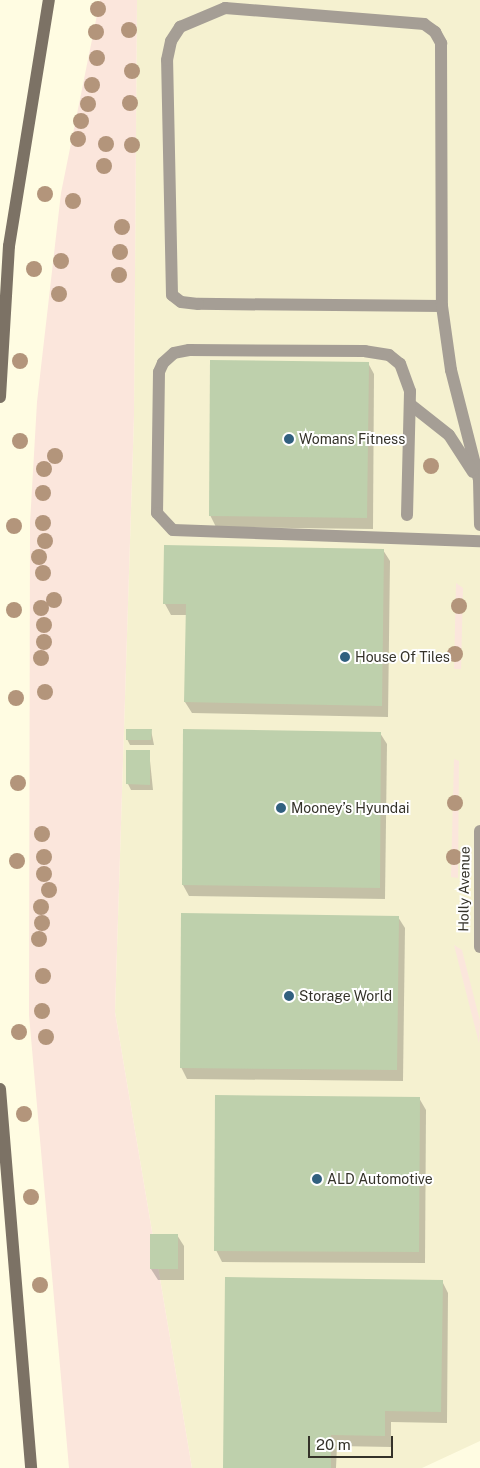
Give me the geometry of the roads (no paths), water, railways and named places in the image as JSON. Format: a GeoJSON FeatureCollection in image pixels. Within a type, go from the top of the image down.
{"type":"FeatureCollection","features":[{"type":"Feature","properties":{"kind":"street"},"geometry":{"type":"LineString","coordinates":[[0,397],[9,246],[49,0]]}},
{"type":"Feature","properties":{"kind":"street"},"geometry":{"type":"LineString","coordinates":[[442,306],[198,304],[181,302],[172,295],[167,60],[171,41],[180,27],[225,8],[424,24],[435,32],[441,43],[442,306],[451,370],[479,480],[480,525]]}},
{"type":"Feature","properties":{"kind":"street"},"geometry":{"type":"LineString","coordinates":[[407,515],[406,446],[411,405],[400,364],[389,355],[355,351],[174,353],[158,372],[157,513],[173,530],[480,541]]}},
{"type":"Feature","properties":{"kind":"street"},"geometry":{"type":"LineString","coordinates":[[411,405],[449,435],[479,480]]}},
{"type":"Feature","properties":{"kind":"street","name":"Holly Avenue"},"geometry":{"type":"LineString","coordinates":[[480,831],[480,947]]}},
{"type":"Feature","properties":{"kind":"street"},"geometry":{"type":"LineString","coordinates":[[0,1090],[31,1468]]}},
{"type":"Feature","properties":{"kind":"place","name":"Womans Fitness"},"geometry":{"type":"Point","coordinates":[289,439]}},
{"type":"Feature","properties":{"kind":"place","name":"House Of Tiles"},"geometry":{"type":"Point","coordinates":[345,657]}},
{"type":"Feature","properties":{"kind":"place","name":"Mooney’s Hyundai"},"geometry":{"type":"Point","coordinates":[281,808]}},
{"type":"Feature","properties":{"kind":"place","name":"Storage World"},"geometry":{"type":"Point","coordinates":[289,996]}},
{"type":"Feature","properties":{"kind":"place","name":"ALD Automotive"},"geometry":{"type":"Point","coordinates":[317,1179]}}]}
